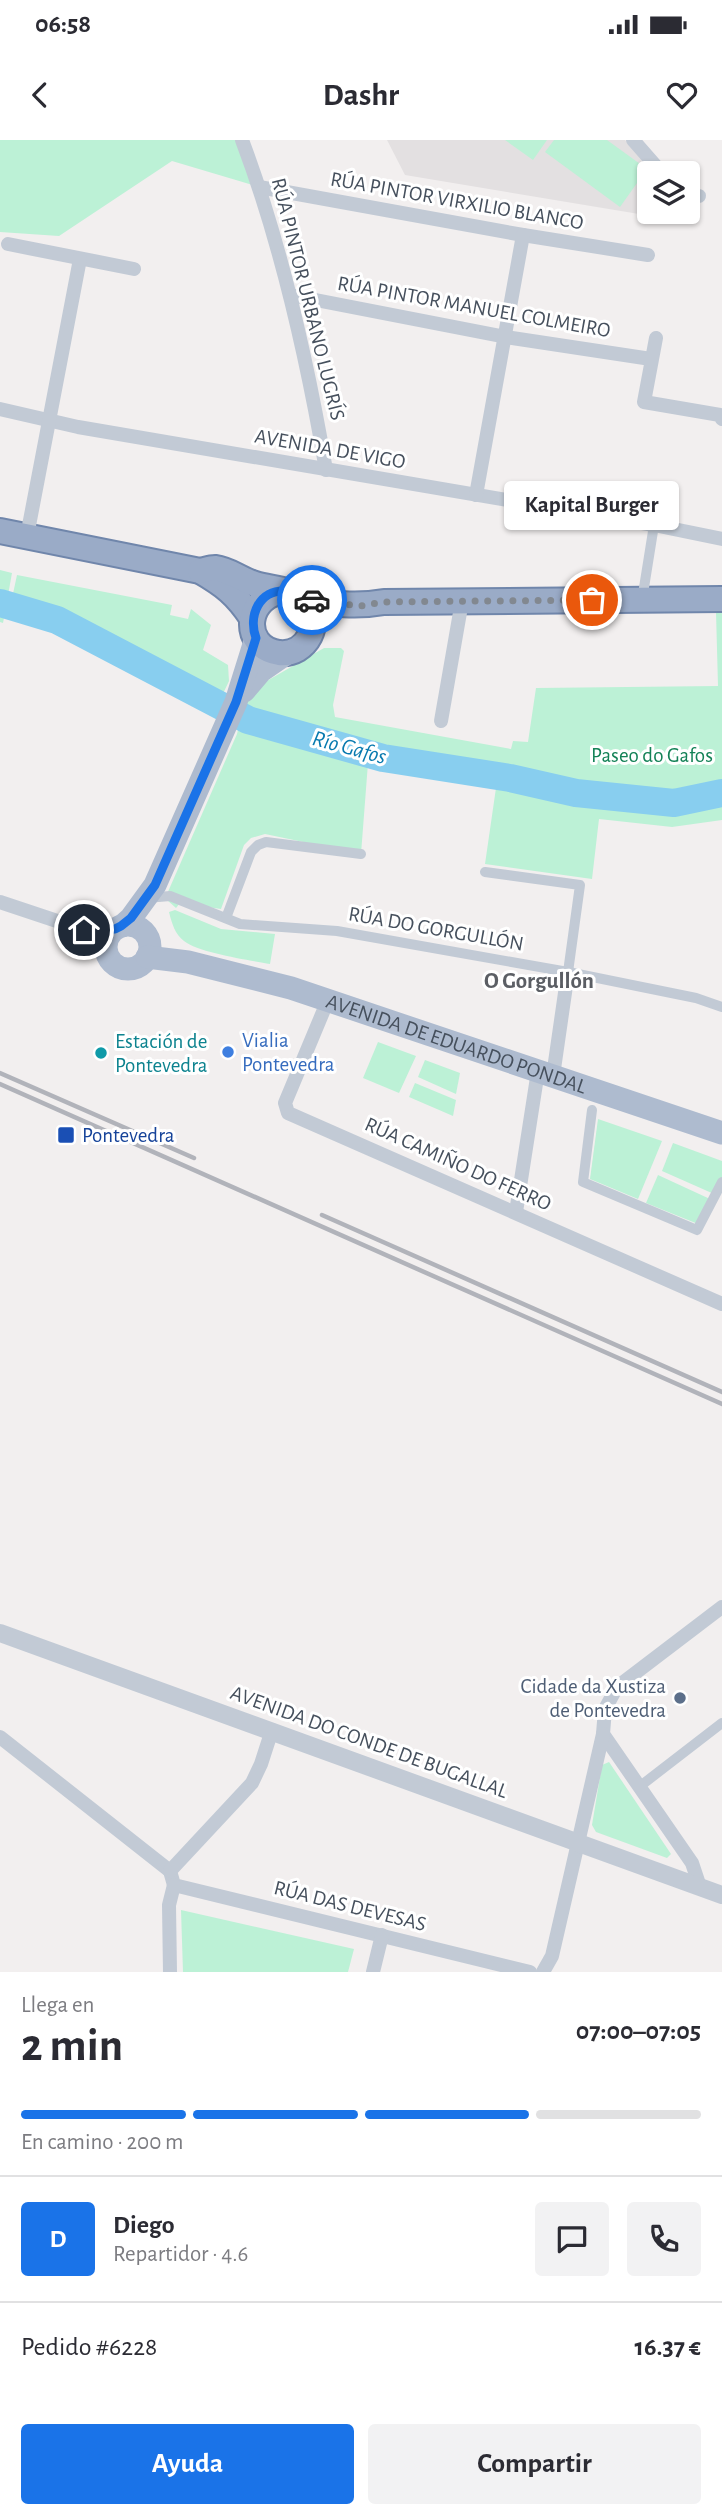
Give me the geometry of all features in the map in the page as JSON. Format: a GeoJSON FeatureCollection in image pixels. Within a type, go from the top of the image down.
{"type":"FeatureCollection","features":[{"type":"Feature","properties":{"kind":"highway"},"geometry":{"type":"LineString","coordinates":[[0,531],[200,571],[226,586],[240,600],[269,650],[287,653],[296,650],[338,617],[360,606]]}},
{"type":"Feature","properties":{"kind":"highway"},"geometry":{"type":"LineString","coordinates":[[200,571],[213,568],[226,570],[254,583],[295,595],[329,604],[360,606],[384,602],[722,599]]}},
{"type":"Feature","properties":{"kind":"highway"},"geometry":{"type":"LineString","coordinates":[[254,628],[260,601],[277,592],[295,595],[310,607],[313,628],[309,638]]}},
{"type":"Feature","properties":{"kind":"main road"},"geometry":{"type":"LineString","coordinates":[[151,894],[146,942],[136,967],[125,968],[114,964],[107,953],[107,940],[118,927],[131,918],[151,894],[236,702],[254,628]]}},
{"type":"Feature","properties":{"kind":"main road"},"geometry":{"type":"LineString","coordinates":[[236,702],[261,671],[287,653]]}},
{"type":"Feature","properties":{"kind":"main road"},"geometry":{"type":"LineString","coordinates":[[118,927],[136,926],[146,942]]}},
{"type":"Feature","properties":{"kind":"main road","name":"AVENIDA DE EDUARDO PONDAL"},"geometry":{"type":"LineString","coordinates":[[146,942],[188,962],[328,1000],[722,1133]]}},
{"type":"Feature","properties":{"kind":"street","name":"RÚA PINTOR URBANO LUGRÍS"},"geometry":{"type":"LineString","coordinates":[[242,140],[259,187],[290,295],[326,470]]}},
{"type":"Feature","properties":{"kind":"street"},"geometry":{"type":"LineString","coordinates":[[633,140],[651,161]]}},
{"type":"Feature","properties":{"kind":"street","name":"RÚA PINTOR VIRXILIO BLANCO"},"geometry":{"type":"LineString","coordinates":[[259,187],[648,255]]}},
{"type":"Feature","properties":{"kind":"street"},"geometry":{"type":"LineString","coordinates":[[476,495],[523,235]]}},
{"type":"Feature","properties":{"kind":"street"},"geometry":{"type":"LineString","coordinates":[[8,244],[134,269]]}},
{"type":"Feature","properties":{"kind":"street"},"geometry":{"type":"LineString","coordinates":[[27,536],[80,258]]}},
{"type":"Feature","properties":{"kind":"street","name":"RÚA PINTOR MANUEL COLMEIRO"},"geometry":{"type":"LineString","coordinates":[[290,295],[506,337],[651,359]]}},
{"type":"Feature","properties":{"kind":"street"},"geometry":{"type":"LineString","coordinates":[[656,338],[644,402],[722,417]]}},
{"type":"Feature","properties":{"kind":"street","name":"AVENIDA DE VIGO"},"geometry":{"type":"LineString","coordinates":[[0,409],[78,427],[654,525],[722,540]]}},
{"type":"Feature","properties":{"kind":"street"},"geometry":{"type":"LineString","coordinates":[[642,600],[654,525]]}},
{"type":"Feature","properties":{"kind":"street"},"geometry":{"type":"LineString","coordinates":[[441,721],[461,601]]}},
{"type":"Feature","properties":{"kind":"street"},"geometry":{"type":"LineString","coordinates":[[226,918],[251,852],[258,845],[266,842],[361,854]]}},
{"type":"Feature","properties":{"kind":"street"},"geometry":{"type":"LineString","coordinates":[[485,872],[579,885],[568,972],[516,1212]]}},
{"type":"Feature","properties":{"kind":"street","name":"RÚA DO GORGULLÓN"},"geometry":{"type":"LineString","coordinates":[[151,894],[170,897],[240,924],[337,931],[568,972],[696,998],[722,1007]]}},
{"type":"Feature","properties":{"kind":"street"},"geometry":{"type":"LineString","coordinates":[[0,902],[84,930],[118,927]]}},
{"type":"Feature","properties":{"kind":"street"},"geometry":{"type":"LineString","coordinates":[[84,930],[107,953]]}},
{"type":"Feature","properties":{"kind":"street","name":"RÚA CAMIÑO DO FERRO"},"geometry":{"type":"LineString","coordinates":[[328,1000],[285,1103],[288,1113],[722,1304]]}},
{"type":"Feature","properties":{"kind":"street"},"geometry":{"type":"LineString","coordinates":[[592,1110],[583,1182],[697,1230],[722,1182]]}},
{"type":"Feature","properties":{"kind":"street"},"geometry":{"type":"LineString","coordinates":[[542,1972],[551,1956],[579,1842],[603,1734],[605,1709],[617,1686],[722,1606]]}},
{"type":"Feature","properties":{"kind":"street","name":"AVENIDA DO CONDE DE BUGALLAL"},"geometry":{"type":"LineString","coordinates":[[0,1633],[722,1895]]}},
{"type":"Feature","properties":{"kind":"street"},"geometry":{"type":"LineString","coordinates":[[639,1787],[722,1723]]}},
{"type":"Feature","properties":{"kind":"street"},"geometry":{"type":"LineString","coordinates":[[170,1972],[169,1905],[172,1878],[252,1783],[272,1730]]}},
{"type":"Feature","properties":{"kind":"street"},"geometry":{"type":"LineString","coordinates":[[603,1734],[692,1863],[700,1887]]}},
{"type":"Feature","properties":{"kind":"street"},"geometry":{"type":"LineString","coordinates":[[0,1737],[172,1878]]}},
{"type":"Feature","properties":{"kind":"street","name":"RÚA DAS DEVESAS"},"geometry":{"type":"LineString","coordinates":[[172,1878],[530,1972]]}},
{"type":"Feature","properties":{"kind":"street"},"geometry":{"type":"LineString","coordinates":[[373,1972],[382,1935]]}},
{"type":"Feature","properties":{"kind":"shaded area"},"geometry":{"type":"Polygon","coordinates":[[[387,140],[625,140],[646,161],[637,161],[637,214],[405,175],[387,140]]]}},
{"type":"Feature","properties":{"kind":"green space"},"geometry":{"type":"Polygon","coordinates":[[[0,140],[240,140],[259,187],[172,161],[59,236],[0,232],[0,140]]]}},
{"type":"Feature","properties":{"kind":"green space"},"geometry":{"type":"Polygon","coordinates":[[[505,140],[547,140],[533,160],[505,140]]]}},
{"type":"Feature","properties":{"kind":"green space"},"geometry":{"type":"Polygon","coordinates":[[[554,140],[607,140],[637,162],[637,183],[620,207],[545,152],[554,140]]]}},
{"type":"Feature","properties":{"kind":"green space"},"geometry":{"type":"Polygon","coordinates":[[[0,570],[12,573],[3,623],[0,622],[0,570]]]}},
{"type":"Feature","properties":{"kind":"green space"},"geometry":{"type":"Polygon","coordinates":[[[17,575],[172,605],[170,615],[188,619],[191,609],[211,625],[203,650],[228,665],[229,681],[220,700],[68,619],[11,603],[17,575]]]}},
{"type":"Feature","properties":{"kind":"green space","name":"Paseo do Gafos"},"geometry":{"type":"Polygon","coordinates":[[[716,612],[722,612],[722,820],[672,827],[599,819],[592,879],[485,864],[497,781],[368,763],[361,854],[265,834],[251,838],[244,845],[221,909],[180,903],[176,908],[167,900],[167,894],[237,734],[246,700],[265,682],[324,648],[341,648],[344,651],[333,705],[335,717],[511,749],[513,741],[528,742],[536,688],[718,686],[716,612]]]}},
{"type":"Feature","properties":{"kind":"green space"},"geometry":{"type":"Polygon","coordinates":[[[175,910],[221,929],[275,934],[270,964],[225,956],[191,945],[181,938],[174,928],[169,912],[175,910]]]}},
{"type":"Feature","properties":{"kind":"green space"},"geometry":{"type":"Polygon","coordinates":[[[378,1042],[416,1056],[399,1093],[363,1078],[378,1042]]]}},
{"type":"Feature","properties":{"kind":"green space"},"geometry":{"type":"Polygon","coordinates":[[[425,1060],[460,1073],[456,1094],[418,1077],[425,1060]]]}},
{"type":"Feature","properties":{"kind":"green space"},"geometry":{"type":"Polygon","coordinates":[[[415,1083],[456,1100],[453,1116],[409,1097],[415,1083]]]}},
{"type":"Feature","properties":{"kind":"green space"},"geometry":{"type":"Polygon","coordinates":[[[598,1119],[662,1141],[638,1199],[590,1179],[598,1119]]]}},
{"type":"Feature","properties":{"kind":"green space"},"geometry":{"type":"Polygon","coordinates":[[[673,1143],[722,1161],[722,1178],[714,1194],[662,1171],[673,1143]]]}},
{"type":"Feature","properties":{"kind":"green space"},"geometry":{"type":"Polygon","coordinates":[[[658,1175],[710,1199],[698,1224],[646,1203],[658,1175]]]}},
{"type":"Feature","properties":{"kind":"green space"},"geometry":{"type":"Polygon","coordinates":[[[609,1762],[671,1854],[667,1858],[596,1832],[592,1825],[602,1765],[609,1762]]]}},
{"type":"Feature","properties":{"kind":"green space"},"geometry":{"type":"Polygon","coordinates":[[[181,1910],[354,1949],[348,1972],[183,1972],[181,1910]]]}},
{"type":"Feature","properties":{"kind":"waterway","name":"Río Gafos"},"geometry":{"type":"LineString","coordinates":[[0,603],[57,620],[248,720],[383,758],[510,778],[576,793],[674,803],[722,793]]}},
{"type":"Feature","properties":{"kind":"railway"},"geometry":{"type":"LineString","coordinates":[[0,1073],[194,1158]]}},
{"type":"Feature","properties":{"kind":"railway"},"geometry":{"type":"LineString","coordinates":[[0,1084],[722,1404]]}},
{"type":"Feature","properties":{"kind":"railway"},"geometry":{"type":"LineString","coordinates":[[322,1215],[722,1392]]}},
{"type":"Feature","properties":{"kind":"way so far"},"geometry":{"type":"LineString","coordinates":[[312,600],[360,606],[384,602],[592,600]]}},
{"type":"Feature","properties":{"kind":"place","name":"Kapital Burger"},"geometry":{"type":"Point","coordinates":[592,600]}},
{"type":"Feature","properties":{"kind":"place","name":"Vialia Pontevedra"},"geometry":{"type":"Point","coordinates":[228,1052]}},
{"type":"Feature","properties":{"kind":"place","name":"Estación de Pontevedra"},"geometry":{"type":"Point","coordinates":[101,1053]}},
{"type":"Feature","properties":{"kind":"place","name":"Pontevedra"},"geometry":{"type":"Point","coordinates":[66,1135]}},
{"type":"Feature","properties":{"kind":"place","name":"Cidade da Xustiza de Pontevedra"},"geometry":{"type":"Point","coordinates":[680,1698]}},
{"type":"Feature","properties":{"kind":"district","name":"O Gorgullón"},"geometry":{"type":"Point","coordinates":[539,981]}},
{"type":"Feature","properties":{"kind":"route"},"geometry":{"type":"LineString","coordinates":[[84,930],[115,929],[121,926],[131,918],[155,885],[236,702],[256,638],[252,618],[260,601],[268,595],[287,591],[312,600]]}}]}
